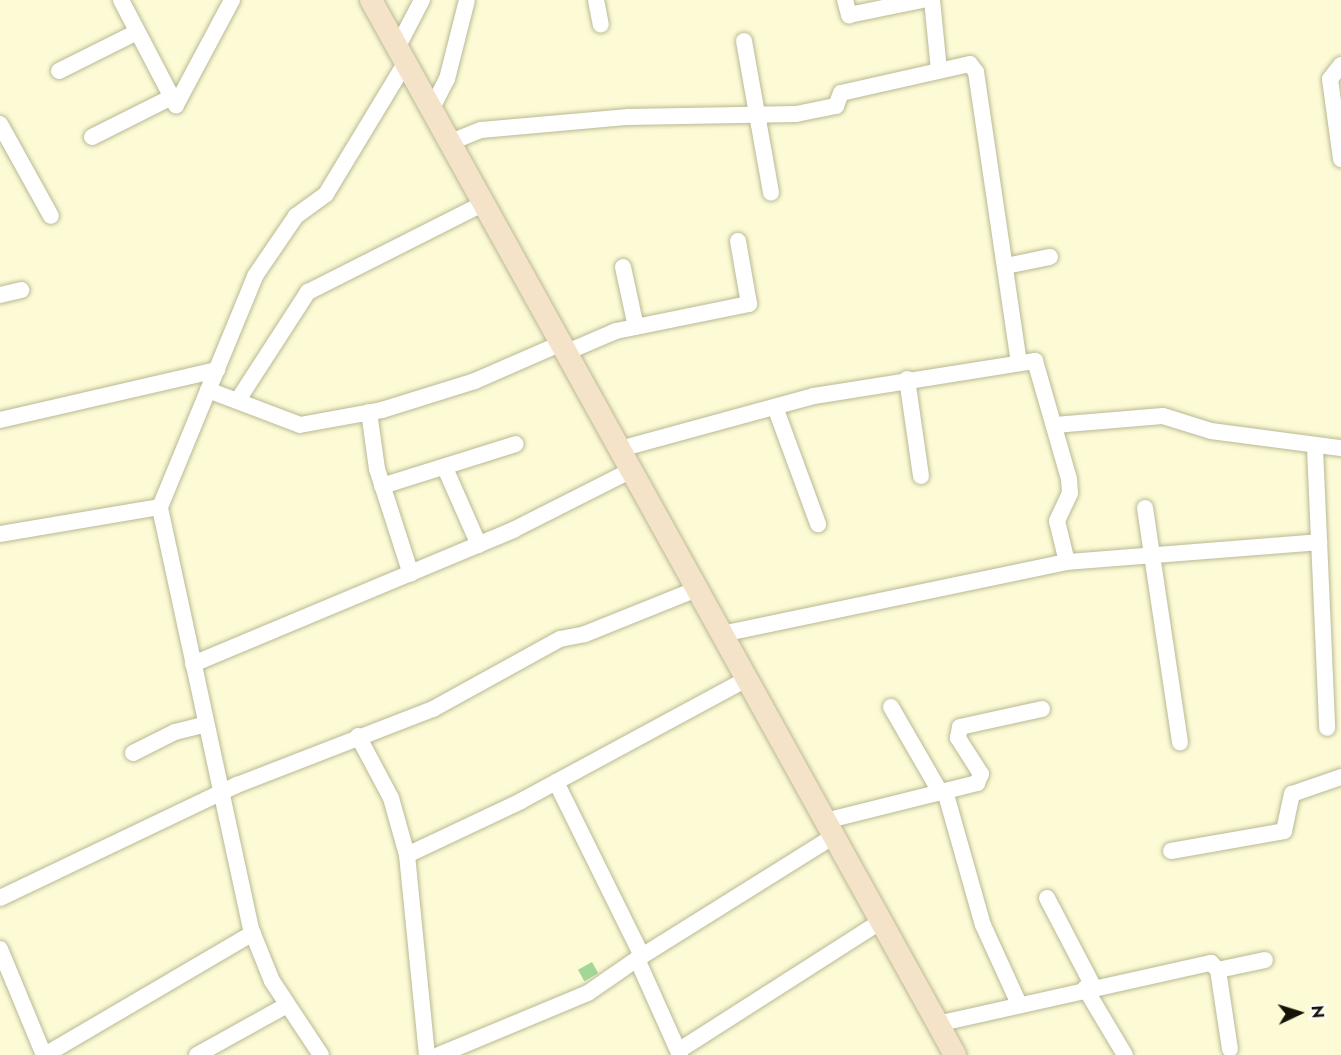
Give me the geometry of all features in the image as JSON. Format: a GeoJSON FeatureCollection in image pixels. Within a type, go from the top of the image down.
{"type":"FeatureCollection","features":[{"type":"Feature","properties":{"kind":"main road"},"geometry":{"type":"LineString","coordinates":[[372,0],[955,1055]]}},
{"type":"Feature","properties":{"kind":"street"},"geometry":{"type":"LineString","coordinates":[[121,0],[176,105],[232,0]]}},
{"type":"Feature","properties":{"kind":"street"},"geometry":{"type":"LineString","coordinates":[[321,1055],[287,1005],[253,933],[220,793],[160,507],[262,263],[296,216],[326,194],[401,55],[422,0]]}},
{"type":"Feature","properties":{"kind":"street"},"geometry":{"type":"LineString","coordinates":[[432,108],[447,79],[467,0]]}},
{"type":"Feature","properties":{"kind":"street"},"geometry":{"type":"LineString","coordinates":[[596,0],[601,25]]}},
{"type":"Feature","properties":{"kind":"street"},"geometry":{"type":"LineString","coordinates":[[845,0],[849,15],[922,0]]}},
{"type":"Feature","properties":{"kind":"street"},"geometry":{"type":"LineString","coordinates":[[932,0],[939,70]]}},
{"type":"Feature","properties":{"kind":"street"},"geometry":{"type":"LineString","coordinates":[[59,71],[137,32]]}},
{"type":"Feature","properties":{"kind":"street"},"geometry":{"type":"LineString","coordinates":[[744,41],[771,193]]}},
{"type":"Feature","properties":{"kind":"street"},"geometry":{"type":"LineString","coordinates":[[451,142],[481,130],[628,117],[757,115],[830,108],[841,93],[900,83],[939,70],[970,64],[976,72],[1019,362]]}},
{"type":"Feature","properties":{"kind":"street"},"geometry":{"type":"LineString","coordinates":[[1341,65],[1330,79],[1341,159]]}},
{"type":"Feature","properties":{"kind":"street"},"geometry":{"type":"LineString","coordinates":[[92,137],[172,97]]}},
{"type":"Feature","properties":{"kind":"street"},"geometry":{"type":"LineString","coordinates":[[0,124],[51,216]]}},
{"type":"Feature","properties":{"kind":"street"},"geometry":{"type":"LineString","coordinates":[[234,400],[308,292],[484,203]]}},
{"type":"Feature","properties":{"kind":"street"},"geometry":{"type":"LineString","coordinates":[[210,391],[300,425],[369,412],[475,381],[564,348],[636,327],[749,304],[738,241]]}},
{"type":"Feature","properties":{"kind":"street"},"geometry":{"type":"LineString","coordinates":[[1006,266],[1050,257]]}},
{"type":"Feature","properties":{"kind":"street"},"geometry":{"type":"LineString","coordinates":[[623,267],[636,327]]}},
{"type":"Feature","properties":{"kind":"street"},"geometry":{"type":"LineString","coordinates":[[0,295],[21,290]]}},
{"type":"Feature","properties":{"kind":"street"},"geometry":{"type":"LineString","coordinates":[[620,449],[775,407],[907,379],[1035,361],[1039,366],[1069,479],[1070,492],[1058,521],[1067,562]]}},
{"type":"Feature","properties":{"kind":"street"},"geometry":{"type":"LineString","coordinates":[[0,420],[217,370]]}},
{"type":"Feature","properties":{"kind":"street"},"geometry":{"type":"LineString","coordinates":[[907,379],[921,476]]}},
{"type":"Feature","properties":{"kind":"street"},"geometry":{"type":"LineString","coordinates":[[775,407],[818,524]]}},
{"type":"Feature","properties":{"kind":"street"},"geometry":{"type":"LineString","coordinates":[[369,412],[382,486],[411,574]]}},
{"type":"Feature","properties":{"kind":"street"},"geometry":{"type":"LineString","coordinates":[[1055,425],[1163,416],[1211,431],[1315,448],[1341,448]]}},
{"type":"Feature","properties":{"kind":"street"},"geometry":{"type":"LineString","coordinates":[[382,486],[516,444]]}},
{"type":"Feature","properties":{"kind":"street"},"geometry":{"type":"LineString","coordinates":[[1315,448],[1327,728]]}},
{"type":"Feature","properties":{"kind":"street"},"geometry":{"type":"LineString","coordinates":[[445,468],[479,545]]}},
{"type":"Feature","properties":{"kind":"street"},"geometry":{"type":"LineString","coordinates":[[193,664],[479,545],[632,470]]}},
{"type":"Feature","properties":{"kind":"street"},"geometry":{"type":"LineString","coordinates":[[0,534],[160,507]]}},
{"type":"Feature","properties":{"kind":"street"},"geometry":{"type":"LineString","coordinates":[[1145,508],[1154,554],[1180,742]]}},
{"type":"Feature","properties":{"kind":"street"},"geometry":{"type":"LineString","coordinates":[[722,634],[1067,562],[1319,542]]}},
{"type":"Feature","properties":{"kind":"street"},"geometry":{"type":"LineString","coordinates":[[0,898],[220,793],[358,736],[433,709],[560,639],[585,634],[697,589]]}},
{"type":"Feature","properties":{"kind":"street"},"geometry":{"type":"LineString","coordinates":[[407,855],[556,782],[747,679]]}},
{"type":"Feature","properties":{"kind":"street"},"geometry":{"type":"LineString","coordinates":[[891,707],[942,792],[983,925],[1019,1004]]}},
{"type":"Feature","properties":{"kind":"street"},"geometry":{"type":"LineString","coordinates":[[440,1055],[469,1049],[588,993],[830,828],[982,779],[958,738],[960,727],[1042,709]]}},
{"type":"Feature","properties":{"kind":"street"},"geometry":{"type":"LineString","coordinates":[[133,753],[206,724]]}},
{"type":"Feature","properties":{"kind":"street"},"geometry":{"type":"LineString","coordinates":[[358,736],[391,798],[407,855],[427,1055]]}},
{"type":"Feature","properties":{"kind":"street"},"geometry":{"type":"LineString","coordinates":[[1171,851],[1284,831],[1292,794],[1341,777]]}},
{"type":"Feature","properties":{"kind":"street"},"geometry":{"type":"LineString","coordinates":[[556,782],[639,958],[679,1053],[881,921]]}},
{"type":"Feature","properties":{"kind":"street"},"geometry":{"type":"LineString","coordinates":[[1047,898],[1089,987],[1125,1055]]}},
{"type":"Feature","properties":{"kind":"street"},"geometry":{"type":"LineString","coordinates":[[0,949],[44,1055],[253,933]]}},
{"type":"Feature","properties":{"kind":"street"},"geometry":{"type":"LineString","coordinates":[[1218,970],[1265,960]]}},
{"type":"Feature","properties":{"kind":"street"},"geometry":{"type":"LineString","coordinates":[[937,1024],[1089,987],[1211,963],[1218,970],[1230,1049]]}},
{"type":"Feature","properties":{"kind":"street"},"geometry":{"type":"LineString","coordinates":[[197,1055],[287,1005]]}},
{"type":"Feature","properties":{"kind":"street"},"geometry":{"type":"LineString","coordinates":[[302,1027],[306,1055]]}},
{"type":"Feature","properties":{"kind":"building"},"geometry":{"type":"Polygon","coordinates":[[[592,962],[598,973],[584,981],[578,970],[592,962]]]}}]}
